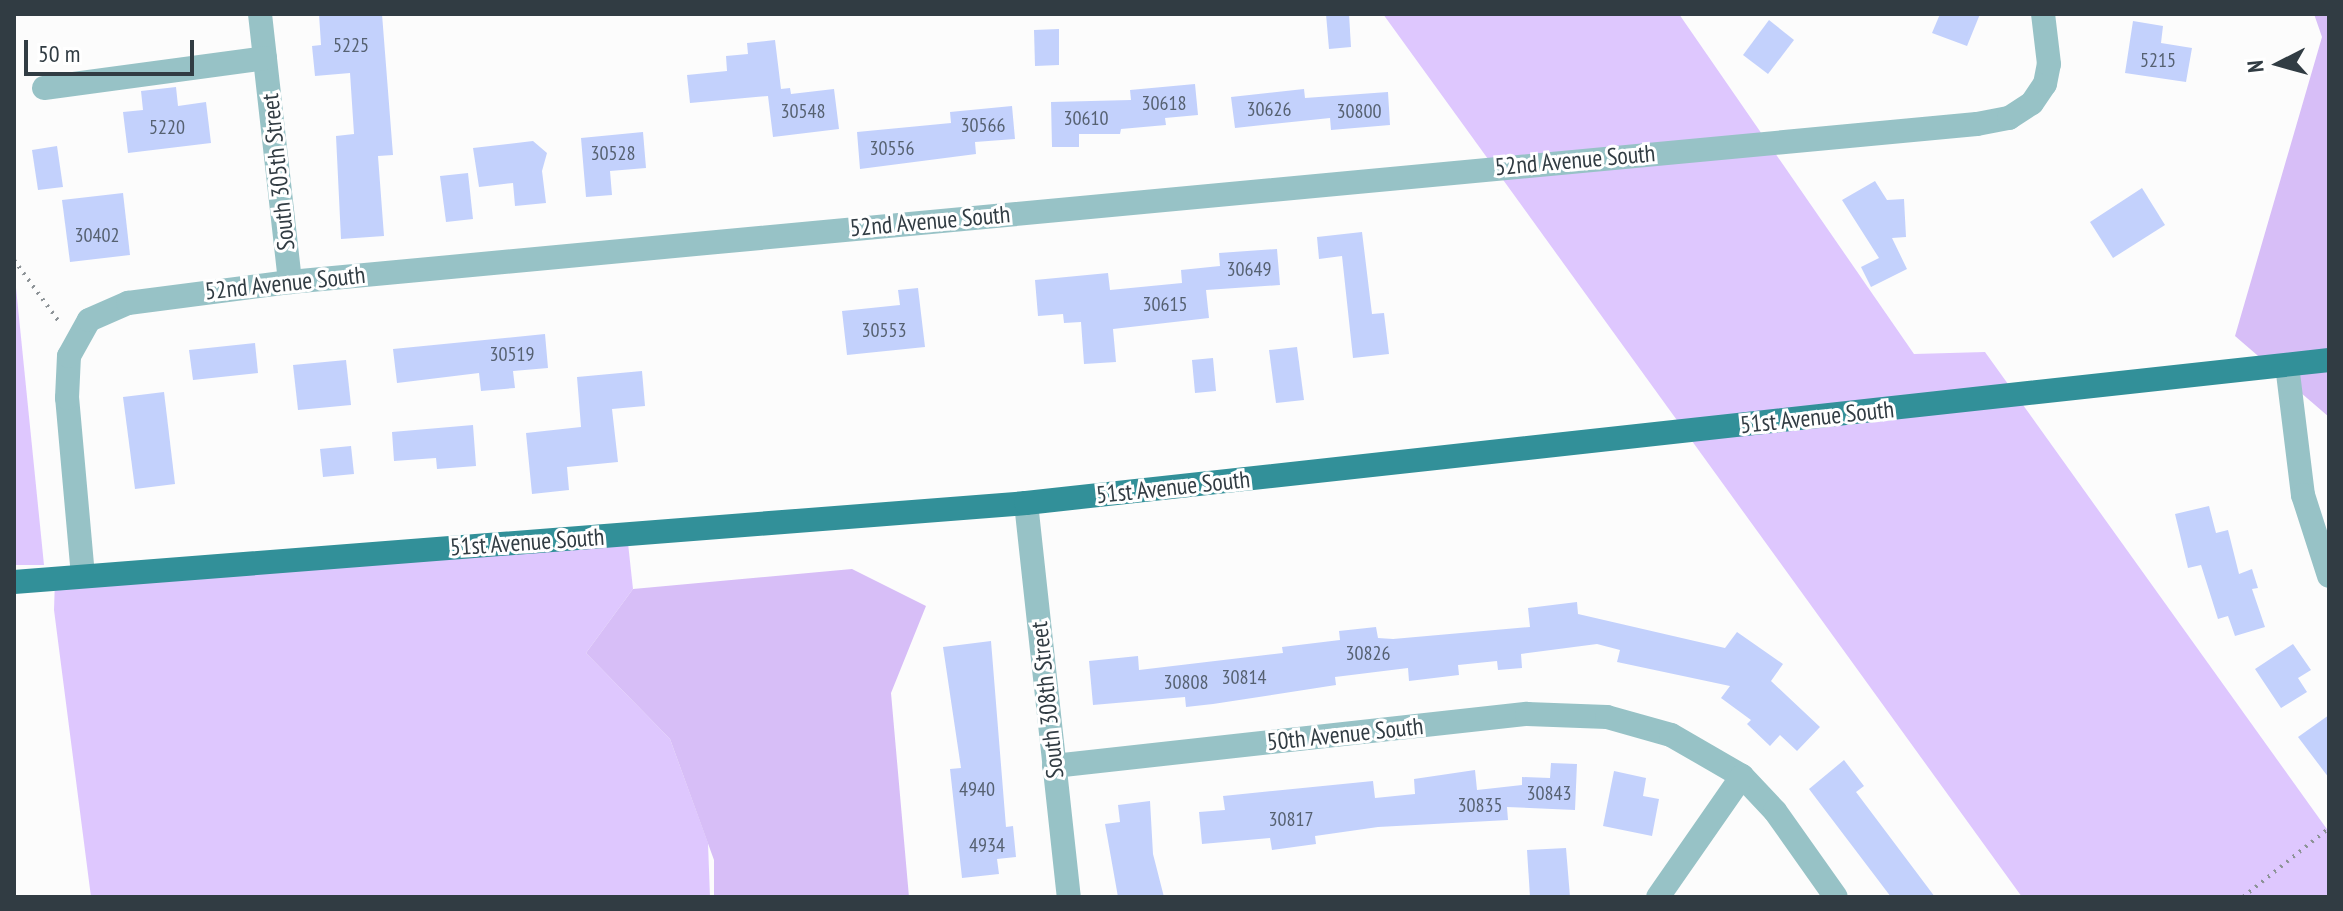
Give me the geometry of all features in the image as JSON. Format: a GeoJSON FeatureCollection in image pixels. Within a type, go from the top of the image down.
{"type":"FeatureCollection","features":[{"type":"Feature","properties":{"kind":"main road","name":"51st Avenue South"},"geometry":{"type":"LineString","coordinates":[[14,582],[1026,503],[2329,360]]}},
{"type":"Feature","properties":{"kind":"street","name":"South 305th Street"},"geometry":{"type":"LineString","coordinates":[[260,14],[290,282]]}},
{"type":"Feature","properties":{"kind":"street","name":"52nd Avenue South"},"geometry":{"type":"LineString","coordinates":[[73,341],[89,320],[128,303],[290,282],[1977,124],[2009,118],[2032,103],[2045,84],[2049,64],[2043,14]]}},
{"type":"Feature","properties":{"kind":"street"},"geometry":{"type":"LineString","coordinates":[[44,88],[265,58]]}},
{"type":"Feature","properties":{"kind":"street"},"geometry":{"type":"LineString","coordinates":[[73,341],[67,398],[83,576]]}},
{"type":"Feature","properties":{"kind":"street"},"geometry":{"type":"LineString","coordinates":[[2287,365],[2303,495],[2329,576]]}},
{"type":"Feature","properties":{"kind":"street","name":"South 308th Street"},"geometry":{"type":"LineString","coordinates":[[1026,503],[1069,897]]}},
{"type":"Feature","properties":{"kind":"street","name":"50th Avenue South"},"geometry":{"type":"LineString","coordinates":[[1054,766],[1527,714],[1578,714],[1636,723],[1700,749],[1742,776],[1775,811],[1836,897]]}},
{"type":"Feature","properties":{"kind":"street"},"geometry":{"type":"LineString","coordinates":[[1658,897],[1742,776]]}},
{"type":"Feature","properties":{"kind":"path"},"geometry":{"type":"LineString","coordinates":[[14,260],[73,341]]}},
{"type":"Feature","properties":{"kind":"path"},"geometry":{"type":"LineString","coordinates":[[2243,897],[2329,828]]}},
{"type":"Feature","properties":{"kind":"shaded area"},"geometry":{"type":"Polygon","coordinates":[[[1383,14],[1679,14],[1914,354],[1985,352],[2329,832],[2329,897],[2022,897],[1383,14]]]}},
{"type":"Feature","properties":{"kind":"shaded area"},"geometry":{"type":"Polygon","coordinates":[[[2314,14],[2329,14],[2329,417],[2235,336],[2322,37],[2314,14]]]}},
{"type":"Feature","properties":{"kind":"shaded area"},"geometry":{"type":"Polygon","coordinates":[[[14,268],[44,565],[14,565],[14,268]]]}},
{"type":"Feature","properties":{"kind":"shaded area"},"geometry":{"type":"Polygon","coordinates":[[[627,534],[633,589],[586,653],[670,739],[708,843],[710,897],[91,897],[54,610],[55,579],[627,534]]]}},
{"type":"Feature","properties":{"kind":"shaded area"},"geometry":{"type":"Polygon","coordinates":[[[852,569],[926,606],[891,693],[909,897],[714,897],[714,860],[670,739],[586,653],[633,589],[852,569]]]}},
{"type":"Feature","properties":{"kind":"building"},"geometry":{"type":"Polygon","coordinates":[[[319,14],[382,14],[393,155],[378,156],[384,236],[341,239],[336,136],[354,134],[350,73],[315,76],[312,46],[321,45],[319,14]]]}},
{"type":"Feature","properties":{"kind":"building"},"geometry":{"type":"Polygon","coordinates":[[[1326,14],[1349,14],[1351,47],[1329,49],[1326,14]]]}},
{"type":"Feature","properties":{"kind":"building"},"geometry":{"type":"Polygon","coordinates":[[[1940,14],[1980,14],[1967,46],[1932,33],[1940,14]]]}},
{"type":"Feature","properties":{"kind":"building"},"geometry":{"type":"Polygon","coordinates":[[[1769,20],[1794,40],[1768,74],[1743,55],[1769,20]]]}},
{"type":"Feature","properties":{"kind":"building"},"geometry":{"type":"Polygon","coordinates":[[[2133,21],[2163,26],[2161,43],[2192,48],[2186,82],[2125,73],[2133,21]]]}},
{"type":"Feature","properties":{"kind":"building"},"geometry":{"type":"Polygon","coordinates":[[[1059,29],[1059,65],[1035,66],[1034,30],[1059,29]]]}},
{"type":"Feature","properties":{"kind":"building"},"geometry":{"type":"Polygon","coordinates":[[[775,40],[781,89],[790,88],[791,94],[834,89],[839,129],[773,137],[768,96],[690,103],[687,75],[727,71],[726,56],[748,54],[747,43],[775,40]]]}},
{"type":"Feature","properties":{"kind":"building"},"geometry":{"type":"Polygon","coordinates":[[[1195,84],[1198,115],[1165,118],[1166,125],[1121,129],[1120,134],[1079,134],[1079,147],[1052,147],[1051,102],[1131,100],[1130,90],[1195,84]]]}},
{"type":"Feature","properties":{"kind":"building"},"geometry":{"type":"Polygon","coordinates":[[[176,87],[178,106],[206,102],[211,143],[128,153],[123,112],[143,110],[141,91],[176,87]]]}},
{"type":"Feature","properties":{"kind":"building"},"geometry":{"type":"Polygon","coordinates":[[[1304,89],[1305,98],[1388,92],[1390,125],[1331,130],[1330,118],[1235,128],[1231,97],[1304,89]]]}},
{"type":"Feature","properties":{"kind":"building"},"geometry":{"type":"Polygon","coordinates":[[[1012,106],[1015,139],[975,142],[976,154],[860,169],[857,132],[951,123],[950,112],[1012,106]]]}},
{"type":"Feature","properties":{"kind":"building"},"geometry":{"type":"Polygon","coordinates":[[[643,132],[646,168],[610,171],[612,195],[586,197],[581,138],[643,132]]]}},
{"type":"Feature","properties":{"kind":"building"},"geometry":{"type":"Polygon","coordinates":[[[533,141],[547,153],[542,171],[546,203],[515,206],[513,183],[479,187],[473,148],[533,141]]]}},
{"type":"Feature","properties":{"kind":"building"},"geometry":{"type":"Polygon","coordinates":[[[57,146],[63,187],[38,190],[32,150],[57,146]]]}},
{"type":"Feature","properties":{"kind":"building"},"geometry":{"type":"Polygon","coordinates":[[[468,173],[473,219],[446,222],[440,176],[468,173]]]}},
{"type":"Feature","properties":{"kind":"building"},"geometry":{"type":"Polygon","coordinates":[[[1875,181],[1887,200],[1904,199],[1906,237],[1892,238],[1907,269],[1871,287],[1861,267],[1879,258],[1842,200],[1875,181]]]}},
{"type":"Feature","properties":{"kind":"building"},"geometry":{"type":"Polygon","coordinates":[[[2142,188],[2165,225],[2113,258],[2090,222],[2142,188]]]}},
{"type":"Feature","properties":{"kind":"building"},"geometry":{"type":"Polygon","coordinates":[[[123,193],[130,255],[70,262],[62,200],[123,193]]]}},
{"type":"Feature","properties":{"kind":"building"},"geometry":{"type":"Polygon","coordinates":[[[1362,232],[1372,314],[1384,313],[1389,354],[1353,358],[1342,256],[1319,259],[1317,237],[1362,232]]]}},
{"type":"Feature","properties":{"kind":"building"},"geometry":{"type":"Polygon","coordinates":[[[1277,249],[1280,285],[1206,290],[1209,318],[1113,329],[1116,362],[1084,364],[1081,322],[1064,323],[1063,314],[1038,316],[1035,280],[1108,273],[1110,290],[1182,283],[1181,270],[1220,266],[1219,253],[1277,249]]]}},
{"type":"Feature","properties":{"kind":"building"},"geometry":{"type":"Polygon","coordinates":[[[918,288],[925,347],[847,355],[842,311],[900,305],[898,290],[918,288]]]}},
{"type":"Feature","properties":{"kind":"building"},"geometry":{"type":"Polygon","coordinates":[[[545,334],[548,368],[513,371],[515,388],[481,391],[479,373],[397,383],[393,349],[545,334]]]}},
{"type":"Feature","properties":{"kind":"building"},"geometry":{"type":"Polygon","coordinates":[[[255,343],[258,373],[193,380],[189,350],[255,343]]]}},
{"type":"Feature","properties":{"kind":"building"},"geometry":{"type":"Polygon","coordinates":[[[1297,347],[1304,400],[1276,403],[1269,350],[1297,347]]]}},
{"type":"Feature","properties":{"kind":"building"},"geometry":{"type":"Polygon","coordinates":[[[1213,358],[1216,391],[1195,393],[1192,360],[1213,358]]]}},
{"type":"Feature","properties":{"kind":"building"},"geometry":{"type":"Polygon","coordinates":[[[346,360],[351,405],[298,410],[293,365],[346,360]]]}},
{"type":"Feature","properties":{"kind":"building"},"geometry":{"type":"Polygon","coordinates":[[[642,371],[645,406],[612,409],[618,462],[567,467],[569,490],[532,494],[526,433],[581,427],[577,377],[642,371]]]}},
{"type":"Feature","properties":{"kind":"building"},"geometry":{"type":"Polygon","coordinates":[[[164,392],[175,484],[135,489],[123,397],[164,392]]]}},
{"type":"Feature","properties":{"kind":"building"},"geometry":{"type":"Polygon","coordinates":[[[473,425],[476,466],[437,469],[436,458],[394,461],[392,432],[473,425]]]}},
{"type":"Feature","properties":{"kind":"building"},"geometry":{"type":"Polygon","coordinates":[[[351,446],[354,474],[323,477],[320,449],[351,446]]]}},
{"type":"Feature","properties":{"kind":"building"},"geometry":{"type":"Polygon","coordinates":[[[2209,506],[2216,533],[2228,530],[2239,574],[2252,569],[2258,588],[2252,589],[2265,627],[2235,636],[2228,616],[2218,619],[2201,565],[2188,568],[2175,514],[2209,506]]]}},
{"type":"Feature","properties":{"kind":"building"},"geometry":{"type":"Polygon","coordinates":[[[1577,602],[1578,614],[1725,648],[1737,632],[1783,664],[1771,681],[1820,727],[1797,751],[1780,735],[1770,746],[1747,724],[1751,720],[1721,698],[1730,686],[1617,662],[1620,650],[1597,644],[1521,654],[1522,668],[1498,670],[1497,661],[1458,665],[1459,675],[1409,681],[1408,668],[1335,677],[1336,685],[1186,707],[1185,697],[1093,705],[1089,661],[1138,656],[1139,670],[1283,653],[1282,647],[1340,640],[1339,631],[1376,627],[1378,638],[1393,639],[1530,627],[1528,608],[1577,602]]]}},
{"type":"Feature","properties":{"kind":"building"},"geometry":{"type":"Polygon","coordinates":[[[991,641],[1006,827],[1013,826],[1016,857],[997,859],[999,874],[962,878],[950,769],[961,768],[943,647],[991,641]]]}},
{"type":"Feature","properties":{"kind":"building"},"geometry":{"type":"Polygon","coordinates":[[[2293,644],[2311,670],[2298,678],[2307,692],[2281,708],[2255,669],[2293,644]]]}},
{"type":"Feature","properties":{"kind":"building"},"geometry":{"type":"Polygon","coordinates":[[[2329,715],[2329,778],[2298,737],[2329,715]]]}},
{"type":"Feature","properties":{"kind":"building"},"geometry":{"type":"Polygon","coordinates":[[[1844,760],[1864,786],[1856,792],[1935,897],[1891,897],[1809,789],[1844,760]]]}},
{"type":"Feature","properties":{"kind":"building"},"geometry":{"type":"Polygon","coordinates":[[[1551,763],[1577,764],[1575,810],[1507,807],[1508,820],[1378,827],[1315,836],[1316,844],[1272,850],[1270,838],[1202,844],[1199,812],[1225,810],[1223,796],[1373,781],[1375,798],[1415,794],[1414,779],[1475,770],[1477,790],[1522,785],[1522,777],[1550,778],[1551,763]]]}},
{"type":"Feature","properties":{"kind":"building"},"geometry":{"type":"Polygon","coordinates":[[[1614,771],[1646,778],[1643,796],[1659,799],[1652,836],[1603,826],[1614,771]]]}},
{"type":"Feature","properties":{"kind":"building"},"geometry":{"type":"Polygon","coordinates":[[[1150,801],[1153,854],[1164,897],[1118,897],[1105,824],[1120,822],[1118,805],[1150,801]]]}},
{"type":"Feature","properties":{"kind":"building"},"geometry":{"type":"Polygon","coordinates":[[[1566,848],[1570,897],[1530,897],[1527,850],[1566,848]]]}}]}
